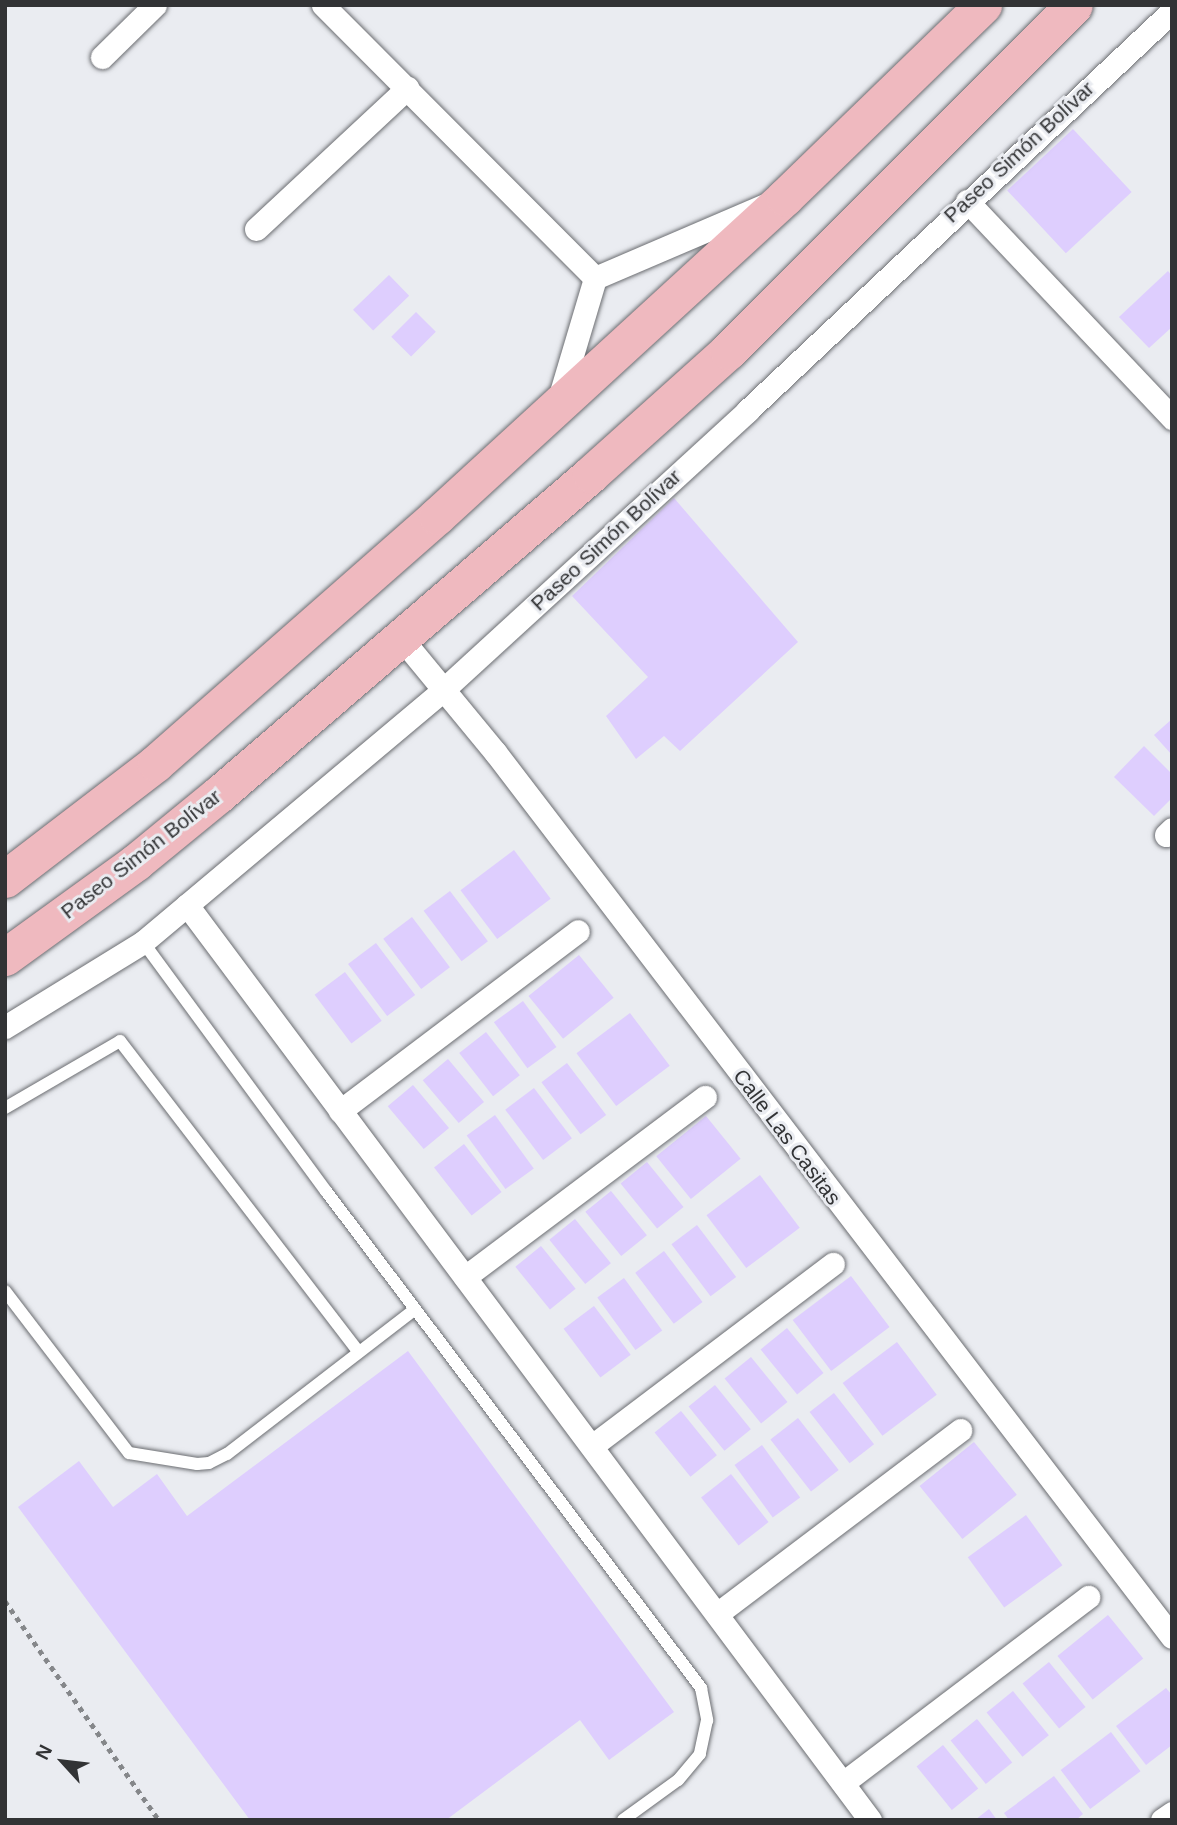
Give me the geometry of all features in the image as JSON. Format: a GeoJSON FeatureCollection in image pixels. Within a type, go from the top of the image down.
{"type":"FeatureCollection","features":[{"type":"Feature","properties":{"kind":"main road"},"geometry":{"type":"LineString","coordinates":[[5,878],[156,763],[557,407],[785,197],[983,5]]}},
{"type":"Feature","properties":{"kind":"main road","name":"Paseo Simón Bolívar"},"geometry":{"type":"LineString","coordinates":[[5,957],[136,862],[401,638],[728,351],[1074,5]]}},
{"type":"Feature","properties":{"kind":"street"},"geometry":{"type":"LineString","coordinates":[[102,57],[155,5]]}},
{"type":"Feature","properties":{"kind":"street"},"geometry":{"type":"LineString","coordinates":[[323,5],[595,278]]}},
{"type":"Feature","properties":{"kind":"street","name":"Paseo Simón Bolívar"},"geometry":{"type":"LineString","coordinates":[[5,1027],[143,942],[443,690],[747,411],[967,201],[1172,11]]}},
{"type":"Feature","properties":{"kind":"street"},"geometry":{"type":"LineString","coordinates":[[256,229],[407,89]]}},
{"type":"Feature","properties":{"kind":"street"},"geometry":{"type":"LineString","coordinates":[[595,278],[785,197]]}},
{"type":"Feature","properties":{"kind":"street"},"geometry":{"type":"LineString","coordinates":[[967,201],[1172,418]]}},
{"type":"Feature","properties":{"kind":"street"},"geometry":{"type":"LineString","coordinates":[[557,407],[595,278]]}},
{"type":"Feature","properties":{"kind":"street","name":"Calle Las Casitas"},"geometry":{"type":"LineString","coordinates":[[401,638],[495,752],[1172,1637]]}},
{"type":"Feature","properties":{"kind":"street"},"geometry":{"type":"LineString","coordinates":[[187,905],[870,1820]]}},
{"type":"Feature","properties":{"kind":"street"},"geometry":{"type":"LineString","coordinates":[[340,1111],[578,930]]}},
{"type":"Feature","properties":{"kind":"street"},"geometry":{"type":"LineString","coordinates":[[465,1277],[705,1097]]}},
{"type":"Feature","properties":{"kind":"street"},"geometry":{"type":"LineString","coordinates":[[592,1446],[833,1264]]}},
{"type":"Feature","properties":{"kind":"street"},"geometry":{"type":"LineString","coordinates":[[716,1614],[960,1430]]}},
{"type":"Feature","properties":{"kind":"street"},"geometry":{"type":"LineString","coordinates":[[843,1783],[1088,1597]]}},
{"type":"Feature","properties":{"kind":"street"},"geometry":{"type":"LineString","coordinates":[[1162,1820],[1172,1812]]}},
{"type":"Feature","properties":{"kind":"lane"},"geometry":{"type":"LineString","coordinates":[[143,942],[701,1688],[707,1720],[700,1754],[678,1780],[623,1820]]}},
{"type":"Feature","properties":{"kind":"lane"},"geometry":{"type":"LineString","coordinates":[[5,1108],[120,1041],[359,1352]]}},
{"type":"Feature","properties":{"kind":"lane"},"geometry":{"type":"LineString","coordinates":[[5,1291],[129,1453],[182,1462],[209,1463],[227,1454],[415,1309]]}},
{"type":"Feature","properties":{"kind":"path"},"geometry":{"type":"LineString","coordinates":[[5,1601],[159,1820]]}},
{"type":"Feature","properties":{"kind":"building"},"geometry":{"type":"Polygon","coordinates":[[[1073,129],[1132,192],[1066,253],[1007,190],[1073,129]]]}},
{"type":"Feature","properties":{"kind":"building"},"geometry":{"type":"Polygon","coordinates":[[[1168,271],[1172,276],[1172,327],[1149,348],[1119,317],[1168,271]]]}},
{"type":"Feature","properties":{"kind":"building"},"geometry":{"type":"Polygon","coordinates":[[[389,275],[409,296],[373,331],[353,310],[389,275]]]}},
{"type":"Feature","properties":{"kind":"building"},"geometry":{"type":"Polygon","coordinates":[[[416,312],[436,332],[411,357],[391,337],[416,312]]]}},
{"type":"Feature","properties":{"kind":"building"},"geometry":{"type":"Polygon","coordinates":[[[674,498],[798,642],[680,751],[664,736],[636,759],[606,716],[648,677],[572,596],[674,498]]]}},
{"type":"Feature","properties":{"kind":"building"},"geometry":{"type":"Polygon","coordinates":[[[1172,719],[1172,755],[1154,735],[1172,719]]]}},
{"type":"Feature","properties":{"kind":"building"},"geometry":{"type":"Polygon","coordinates":[[[1144,746],[1172,774],[1172,798],[1154,816],[1114,777],[1144,746]]]}},
{"type":"Feature","properties":{"kind":"building"},"geometry":{"type":"Polygon","coordinates":[[[514,850],[551,899],[497,939],[460,890],[514,850]]]}},
{"type":"Feature","properties":{"kind":"building"},"geometry":{"type":"Polygon","coordinates":[[[450,891],[488,941],[462,961],[424,911],[450,891]]]}},
{"type":"Feature","properties":{"kind":"building"},"geometry":{"type":"Polygon","coordinates":[[[412,917],[450,967],[421,989],[383,939],[412,917]]]}},
{"type":"Feature","properties":{"kind":"building"},"geometry":{"type":"Polygon","coordinates":[[[376,943],[415,995],[387,1016],[348,964],[376,943]]]}},
{"type":"Feature","properties":{"kind":"building"},"geometry":{"type":"Polygon","coordinates":[[[579,955],[614,998],[563,1039],[528,996],[579,955]]]}},
{"type":"Feature","properties":{"kind":"building"},"geometry":{"type":"Polygon","coordinates":[[[345,972],[382,1021],[351,1044],[315,995],[345,972]]]}},
{"type":"Feature","properties":{"kind":"building"},"geometry":{"type":"Polygon","coordinates":[[[523,1001],[557,1047],[527,1068],[494,1022],[523,1001]]]}},
{"type":"Feature","properties":{"kind":"building"},"geometry":{"type":"Polygon","coordinates":[[[630,1013],[670,1066],[616,1106],[576,1053],[630,1013]]]}},
{"type":"Feature","properties":{"kind":"building"},"geometry":{"type":"Polygon","coordinates":[[[486,1032],[520,1075],[493,1096],[459,1053],[486,1032]]]}},
{"type":"Feature","properties":{"kind":"building"},"geometry":{"type":"Polygon","coordinates":[[[448,1059],[484,1102],[459,1123],[423,1080],[448,1059]]]}},
{"type":"Feature","properties":{"kind":"building"},"geometry":{"type":"Polygon","coordinates":[[[567,1063],[606,1115],[581,1134],[541,1082],[567,1063]]]}},
{"type":"Feature","properties":{"kind":"building"},"geometry":{"type":"Polygon","coordinates":[[[413,1085],[449,1128],[424,1149],[388,1106],[413,1085]]]}},
{"type":"Feature","properties":{"kind":"building"},"geometry":{"type":"Polygon","coordinates":[[[534,1088],[572,1138],[543,1160],[505,1110],[534,1088]]]}},
{"type":"Feature","properties":{"kind":"building"},"geometry":{"type":"Polygon","coordinates":[[[495,1115],[534,1168],[505,1189],[467,1136],[495,1115]]]}},
{"type":"Feature","properties":{"kind":"building"},"geometry":{"type":"Polygon","coordinates":[[[706,1116],[741,1159],[691,1199],[656,1156],[706,1116]]]}},
{"type":"Feature","properties":{"kind":"building"},"geometry":{"type":"Polygon","coordinates":[[[464,1144],[502,1192],[472,1215],[434,1167],[464,1144]]]}},
{"type":"Feature","properties":{"kind":"building"},"geometry":{"type":"Polygon","coordinates":[[[647,1162],[684,1207],[657,1228],[621,1183],[647,1162]]]}},
{"type":"Feature","properties":{"kind":"building"},"geometry":{"type":"Polygon","coordinates":[[[760,1175],[800,1228],[746,1268],[706,1215],[760,1175]]]}},
{"type":"Feature","properties":{"kind":"building"},"geometry":{"type":"Polygon","coordinates":[[[611,1191],[647,1235],[621,1256],[585,1212],[611,1191]]]}},
{"type":"Feature","properties":{"kind":"building"},"geometry":{"type":"Polygon","coordinates":[[[575,1219],[611,1263],[585,1284],[549,1240],[575,1219]]]}},
{"type":"Feature","properties":{"kind":"building"},"geometry":{"type":"Polygon","coordinates":[[[697,1225],[736,1277],[711,1296],[671,1244],[697,1225]]]}},
{"type":"Feature","properties":{"kind":"building"},"geometry":{"type":"Polygon","coordinates":[[[541,1246],[576,1289],[550,1310],[515,1267],[541,1246]]]}},
{"type":"Feature","properties":{"kind":"building"},"geometry":{"type":"Polygon","coordinates":[[[664,1251],[703,1302],[674,1324],[635,1273],[664,1251]]]}},
{"type":"Feature","properties":{"kind":"building"},"geometry":{"type":"Polygon","coordinates":[[[851,1276],[890,1327],[831,1371],[793,1320],[851,1276]]]}},
{"type":"Feature","properties":{"kind":"building"},"geometry":{"type":"Polygon","coordinates":[[[624,1278],[662,1331],[636,1350],[597,1297],[624,1278]]]}},
{"type":"Feature","properties":{"kind":"building"},"geometry":{"type":"Polygon","coordinates":[[[594,1306],[631,1355],[600,1378],[564,1329],[594,1306]]]}},
{"type":"Feature","properties":{"kind":"building"},"geometry":{"type":"Polygon","coordinates":[[[787,1328],[824,1373],[797,1394],[761,1349],[787,1328]]]}},
{"type":"Feature","properties":{"kind":"building"},"geometry":{"type":"Polygon","coordinates":[[[897,1342],[937,1395],[882,1436],[843,1383],[897,1342]]]}},
{"type":"Feature","properties":{"kind":"building"},"geometry":{"type":"Polygon","coordinates":[[[408,1351],[674,1712],[609,1760],[580,1720],[446,1820],[250,1820],[18,1507],[79,1461],[113,1507],[157,1474],[187,1516],[408,1351]]]}},
{"type":"Feature","properties":{"kind":"building"},"geometry":{"type":"Polygon","coordinates":[[[751,1357],[788,1402],[761,1423],[725,1378],[751,1357]]]}},
{"type":"Feature","properties":{"kind":"building"},"geometry":{"type":"Polygon","coordinates":[[[715,1385],[751,1429],[724,1451],[689,1406],[715,1385]]]}},
{"type":"Feature","properties":{"kind":"building"},"geometry":{"type":"Polygon","coordinates":[[[834,1393],[874,1444],[850,1463],[810,1412],[834,1393]]]}},
{"type":"Feature","properties":{"kind":"building"},"geometry":{"type":"Polygon","coordinates":[[[681,1411],[717,1455],[690,1477],[655,1432],[681,1411]]]}},
{"type":"Feature","properties":{"kind":"building"},"geometry":{"type":"Polygon","coordinates":[[[798,1418],[839,1470],[811,1492],[770,1440],[798,1418]]]}},
{"type":"Feature","properties":{"kind":"building"},"geometry":{"type":"Polygon","coordinates":[[[974,1442],[1017,1495],[962,1539],[920,1486],[974,1442]]]}},
{"type":"Feature","properties":{"kind":"building"},"geometry":{"type":"Polygon","coordinates":[[[762,1445],[800,1498],[773,1518],[734,1465],[762,1445]]]}},
{"type":"Feature","properties":{"kind":"building"},"geometry":{"type":"Polygon","coordinates":[[[731,1474],[769,1522],[739,1545],[701,1497],[731,1474]]]}},
{"type":"Feature","properties":{"kind":"building"},"geometry":{"type":"Polygon","coordinates":[[[1026,1515],[1062,1565],[1004,1607],[968,1557],[1026,1515]]]}},
{"type":"Feature","properties":{"kind":"building"},"geometry":{"type":"Polygon","coordinates":[[[1108,1615],[1143,1659],[1093,1699],[1057,1656],[1108,1615]]]}},
{"type":"Feature","properties":{"kind":"building"},"geometry":{"type":"Polygon","coordinates":[[[1049,1662],[1086,1707],[1059,1728],[1023,1683],[1049,1662]]]}},
{"type":"Feature","properties":{"kind":"building"},"geometry":{"type":"Polygon","coordinates":[[[1166,1688],[1172,1695],[1172,1745],[1146,1765],[1116,1726],[1166,1688]]]}},
{"type":"Feature","properties":{"kind":"building"},"geometry":{"type":"Polygon","coordinates":[[[1013,1691],[1049,1735],[1022,1757],[987,1712],[1013,1691]]]}},
{"type":"Feature","properties":{"kind":"building"},"geometry":{"type":"Polygon","coordinates":[[[977,1719],[1012,1763],[986,1784],[951,1740],[977,1719]]]}},
{"type":"Feature","properties":{"kind":"building"},"geometry":{"type":"Polygon","coordinates":[[[1111,1732],[1140,1771],[1090,1809],[1061,1770],[1111,1732]]]}},
{"type":"Feature","properties":{"kind":"building"},"geometry":{"type":"Polygon","coordinates":[[[943,1745],[978,1789],[952,1810],[917,1766],[943,1745]]]}},
{"type":"Feature","properties":{"kind":"building"},"geometry":{"type":"Polygon","coordinates":[[[1054,1776],[1083,1814],[1076,1820],[1009,1820],[1004,1813],[1054,1776]]]}},
{"type":"Feature","properties":{"kind":"building"},"geometry":{"type":"Polygon","coordinates":[[[989,1809],[997,1820],[975,1820],[989,1809]]]}}]}
